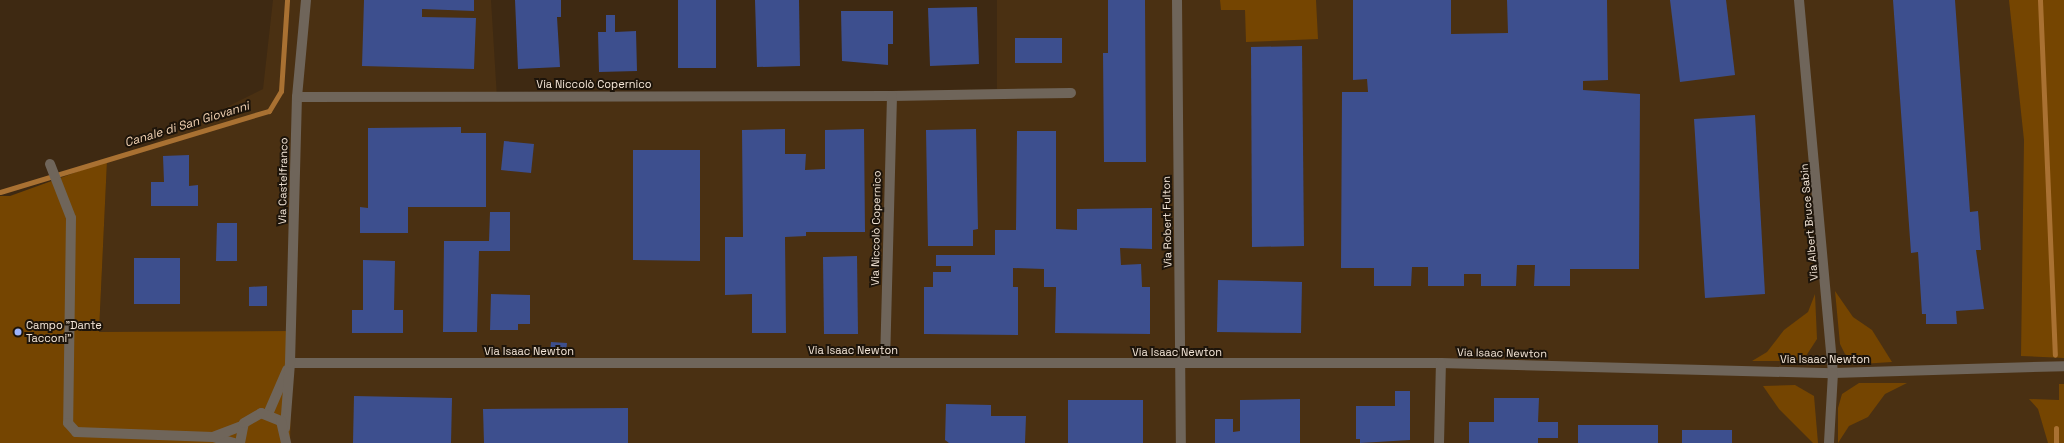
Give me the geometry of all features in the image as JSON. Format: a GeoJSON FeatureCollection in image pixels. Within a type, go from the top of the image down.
{"type":"FeatureCollection","features":[{"type":"Feature","properties":{"kind":"street","name":"Via Castelfranco"},"geometry":{"type":"LineString","coordinates":[[286,443],[285,428],[290,363],[297,97],[306,0]]}},
{"type":"Feature","properties":{"kind":"street","name":"Via Robert Fulton"},"geometry":{"type":"LineString","coordinates":[[1177,0],[1181,443]]}},
{"type":"Feature","properties":{"kind":"street","name":"Via Albert Bruce Sabin"},"geometry":{"type":"LineString","coordinates":[[1799,0],[1833,373],[1830,443]]}},
{"type":"Feature","properties":{"kind":"street","name":"Via Niccolò Copernico"},"geometry":{"type":"LineString","coordinates":[[297,97],[892,96],[1071,93]]}},
{"type":"Feature","properties":{"kind":"street","name":"Via Niccolò Copernico"},"geometry":{"type":"LineString","coordinates":[[885,362],[892,96]]}},
{"type":"Feature","properties":{"kind":"street"},"geometry":{"type":"LineString","coordinates":[[50,164],[70,218],[68,422],[76,432],[212,437],[234,443]]}},
{"type":"Feature","properties":{"kind":"street","name":"Via Castelfranco"},"geometry":{"type":"LineString","coordinates":[[268,414],[290,363]]}},
{"type":"Feature","properties":{"kind":"street","name":"Via Isaac Newton"},"geometry":{"type":"LineString","coordinates":[[290,363],[1440,363],[1833,373],[2064,366]]}},
{"type":"Feature","properties":{"kind":"street"},"geometry":{"type":"LineString","coordinates":[[1439,443],[1440,363]]}},
{"type":"Feature","properties":{"kind":"street"},"geometry":{"type":"LineString","coordinates":[[212,437],[242,426],[254,415],[268,414],[285,428]]}},
{"type":"Feature","properties":{"kind":"street"},"geometry":{"type":"LineString","coordinates":[[240,443],[242,426]]}},
{"type":"Feature","properties":{"kind":"shaded area"},"geometry":{"type":"Polygon","coordinates":[[[273,0],[491,0],[497,98],[997,89],[997,0],[2064,0],[2064,443],[290,443],[99,332],[107,161],[142,149],[263,89],[273,0]]]}},
{"type":"Feature","properties":{"kind":"shaded area"},"geometry":{"type":"Polygon","coordinates":[[[1220,0],[1316,0],[1318,39],[1246,42],[1245,10],[1221,10],[1220,0]]]}},
{"type":"Feature","properties":{"kind":"shaded area"},"geometry":{"type":"Polygon","coordinates":[[[2009,0],[2064,0],[2064,358],[2021,356],[2024,140],[2009,0]]]}},
{"type":"Feature","properties":{"kind":"shaded area"},"geometry":{"type":"Polygon","coordinates":[[[107,161],[99,332],[292,331],[290,443],[0,443],[0,196],[10,196],[107,161]]]}},
{"type":"Feature","properties":{"kind":"shaded area"},"geometry":{"type":"Polygon","coordinates":[[[1835,291],[1853,317],[1872,330],[1892,362],[1861,364],[1845,354],[1840,344],[1835,291]]]}},
{"type":"Feature","properties":{"kind":"shaded area"},"geometry":{"type":"Polygon","coordinates":[[[1815,294],[1817,339],[1806,356],[1798,361],[1752,361],[1767,352],[1784,330],[1808,312],[1815,294]]]}},
{"type":"Feature","properties":{"kind":"shaded area"},"geometry":{"type":"Polygon","coordinates":[[[1859,383],[1907,383],[1885,394],[1868,417],[1849,426],[1838,443],[1838,408],[1842,394],[1859,383]]]}},
{"type":"Feature","properties":{"kind":"shaded area"},"geometry":{"type":"Polygon","coordinates":[[[2059,384],[2064,384],[2064,443],[2048,443],[2038,409],[2029,399],[2059,400],[2059,384]]]}},
{"type":"Feature","properties":{"kind":"shaded area"},"geometry":{"type":"Polygon","coordinates":[[[1795,385],[1814,396],[1818,443],[1813,443],[1779,409],[1763,386],[1795,385]]]}},
{"type":"Feature","properties":{"kind":"building"},"geometry":{"type":"Polygon","coordinates":[[[364,0],[474,0],[474,11],[422,9],[422,17],[476,18],[474,69],[362,66],[364,0]]]}},
{"type":"Feature","properties":{"kind":"building"},"geometry":{"type":"Polygon","coordinates":[[[515,0],[561,0],[561,17],[557,17],[560,67],[518,69],[515,0]]]}},
{"type":"Feature","properties":{"kind":"building"},"geometry":{"type":"Polygon","coordinates":[[[678,0],[716,0],[716,68],[678,68],[678,0]]]}},
{"type":"Feature","properties":{"kind":"building"},"geometry":{"type":"Polygon","coordinates":[[[755,0],[799,0],[800,66],[757,67],[755,0]]]}},
{"type":"Feature","properties":{"kind":"building"},"geometry":{"type":"Polygon","coordinates":[[[1108,0],[1145,0],[1146,162],[1104,162],[1103,53],[1108,53],[1108,0]]]}},
{"type":"Feature","properties":{"kind":"building"},"geometry":{"type":"Polygon","coordinates":[[[1353,0],[1451,0],[1451,34],[1508,33],[1507,0],[1607,0],[1608,80],[1583,81],[1583,90],[1640,94],[1639,269],[1570,269],[1570,286],[1534,286],[1535,265],[1517,265],[1516,286],[1481,286],[1481,274],[1464,274],[1464,286],[1428,286],[1428,267],[1412,267],[1411,286],[1374,286],[1374,268],[1341,268],[1342,92],[1368,92],[1367,79],[1353,80],[1353,0]]]}},
{"type":"Feature","properties":{"kind":"building"},"geometry":{"type":"Polygon","coordinates":[[[1670,0],[1726,0],[1735,75],[1680,82],[1670,0]]]}},
{"type":"Feature","properties":{"kind":"building"},"geometry":{"type":"Polygon","coordinates":[[[1893,0],[1955,0],[1970,212],[1978,211],[1981,250],[1976,250],[1984,309],[1956,311],[1957,324],[1926,324],[1926,314],[1922,314],[1918,252],[1911,253],[1893,0]]]}},
{"type":"Feature","properties":{"kind":"building"},"geometry":{"type":"Polygon","coordinates":[[[977,7],[979,64],[930,66],[928,8],[977,7]]]}},
{"type":"Feature","properties":{"kind":"building"},"geometry":{"type":"Polygon","coordinates":[[[841,11],[893,11],[893,44],[888,44],[888,65],[842,61],[841,11]]]}},
{"type":"Feature","properties":{"kind":"building"},"geometry":{"type":"Polygon","coordinates":[[[606,15],[615,15],[615,32],[636,31],[637,71],[599,72],[598,32],[606,32],[606,15]]]}},
{"type":"Feature","properties":{"kind":"building"},"geometry":{"type":"Polygon","coordinates":[[[1015,38],[1062,38],[1062,63],[1015,63],[1015,38]]]}},
{"type":"Feature","properties":{"kind":"building"},"geometry":{"type":"Polygon","coordinates":[[[1302,46],[1304,246],[1252,247],[1251,47],[1302,46]]]}},
{"type":"Feature","properties":{"kind":"building"},"geometry":{"type":"Polygon","coordinates":[[[1755,115],[1765,294],[1705,298],[1694,119],[1755,115]]]}},
{"type":"Feature","properties":{"kind":"building"},"geometry":{"type":"Polygon","coordinates":[[[461,127],[461,133],[486,133],[486,207],[408,207],[408,233],[360,233],[360,207],[368,208],[368,128],[461,127]]]}},
{"type":"Feature","properties":{"kind":"building"},"geometry":{"type":"Polygon","coordinates":[[[785,129],[785,154],[806,154],[805,170],[825,169],[825,130],[864,129],[865,232],[806,232],[806,236],[785,237],[786,333],[752,333],[752,294],[725,295],[725,237],[743,237],[742,130],[785,129]]]}},
{"type":"Feature","properties":{"kind":"building"},"geometry":{"type":"Polygon","coordinates":[[[976,129],[978,229],[973,230],[973,246],[928,246],[926,130],[976,129]]]}},
{"type":"Feature","properties":{"kind":"building"},"geometry":{"type":"Polygon","coordinates":[[[1017,131],[1056,131],[1056,229],[1077,230],[1077,209],[1152,208],[1152,249],[1120,248],[1121,265],[1141,264],[1142,287],[1150,287],[1150,334],[1055,333],[1056,287],[1044,287],[1044,269],[1013,268],[1013,287],[1018,287],[1018,335],[924,334],[924,287],[933,287],[933,272],[951,272],[951,266],[936,266],[936,255],[995,255],[995,230],[1016,230],[1017,131]]]}},
{"type":"Feature","properties":{"kind":"building"},"geometry":{"type":"Polygon","coordinates":[[[504,141],[534,144],[531,173],[501,170],[504,141]]]}},
{"type":"Feature","properties":{"kind":"building"},"geometry":{"type":"Polygon","coordinates":[[[633,150],[700,150],[700,261],[633,260],[633,150]]]}},
{"type":"Feature","properties":{"kind":"building"},"geometry":{"type":"Polygon","coordinates":[[[189,155],[189,186],[198,185],[198,206],[151,206],[151,182],[164,182],[163,156],[189,155]]]}},
{"type":"Feature","properties":{"kind":"building"},"geometry":{"type":"Polygon","coordinates":[[[490,212],[510,212],[510,251],[479,251],[477,332],[443,332],[444,241],[489,241],[490,212]]]}},
{"type":"Feature","properties":{"kind":"building"},"geometry":{"type":"Polygon","coordinates":[[[217,223],[237,223],[237,261],[216,261],[217,223]]]}},
{"type":"Feature","properties":{"kind":"building"},"geometry":{"type":"Polygon","coordinates":[[[857,256],[858,334],[824,334],[823,257],[857,256]]]}},
{"type":"Feature","properties":{"kind":"building"},"geometry":{"type":"Polygon","coordinates":[[[134,258],[180,258],[180,304],[134,304],[134,258]]]}},
{"type":"Feature","properties":{"kind":"building"},"geometry":{"type":"Polygon","coordinates":[[[363,260],[395,261],[394,310],[403,310],[403,333],[352,333],[352,310],[363,310],[363,260]]]}},
{"type":"Feature","properties":{"kind":"building"},"geometry":{"type":"Polygon","coordinates":[[[1218,280],[1302,282],[1301,333],[1217,332],[1218,280]]]}},
{"type":"Feature","properties":{"kind":"building"},"geometry":{"type":"Polygon","coordinates":[[[267,286],[267,306],[249,306],[249,287],[267,286]]]}},
{"type":"Feature","properties":{"kind":"building"},"geometry":{"type":"Polygon","coordinates":[[[491,294],[530,295],[530,324],[518,324],[518,330],[490,330],[491,294]]]}},
{"type":"Feature","properties":{"kind":"building"},"geometry":{"type":"Polygon","coordinates":[[[551,342],[567,343],[566,353],[550,352],[551,342]]]}},
{"type":"Feature","properties":{"kind":"building"},"geometry":{"type":"Polygon","coordinates":[[[1395,391],[1410,391],[1410,440],[1360,443],[1360,439],[1356,439],[1356,406],[1395,406],[1395,391]]]}},
{"type":"Feature","properties":{"kind":"building"},"geometry":{"type":"Polygon","coordinates":[[[354,396],[452,398],[451,443],[353,443],[354,396]]]}},
{"type":"Feature","properties":{"kind":"building"},"geometry":{"type":"Polygon","coordinates":[[[1494,398],[1539,398],[1538,422],[1558,422],[1558,438],[1538,438],[1538,443],[1469,443],[1469,422],[1494,422],[1494,398]]]}},
{"type":"Feature","properties":{"kind":"building"},"geometry":{"type":"Polygon","coordinates":[[[1300,399],[1300,443],[1215,443],[1215,419],[1233,419],[1233,432],[1240,431],[1240,400],[1300,399]]]}},
{"type":"Feature","properties":{"kind":"building"},"geometry":{"type":"Polygon","coordinates":[[[1068,400],[1143,400],[1143,443],[1068,443],[1068,400]]]}},
{"type":"Feature","properties":{"kind":"building"},"geometry":{"type":"Polygon","coordinates":[[[946,404],[991,405],[991,416],[1026,416],[1025,443],[949,443],[945,440],[946,404]]]}},
{"type":"Feature","properties":{"kind":"building"},"geometry":{"type":"Polygon","coordinates":[[[628,408],[628,443],[484,443],[483,409],[628,408]]]}},
{"type":"Feature","properties":{"kind":"building"},"geometry":{"type":"Polygon","coordinates":[[[1578,425],[1658,425],[1658,443],[1578,443],[1578,425]]]}},
{"type":"Feature","properties":{"kind":"building"},"geometry":{"type":"Polygon","coordinates":[[[1682,430],[1732,430],[1732,443],[1682,443],[1682,430]]]}},
{"type":"Feature","properties":{"kind":"waterway","name":"Canale di San Giovanni"},"geometry":{"type":"LineString","coordinates":[[0,192],[269,111],[281,91],[287,0]]}},
{"type":"Feature","properties":{"kind":"waterway"},"geometry":{"type":"LineString","coordinates":[[2040,0],[2055,355]]}},
{"type":"Feature","properties":{"kind":"waterway"},"geometry":{"type":"LineString","coordinates":[[2056,428],[2056,443]]}},
{"type":"Feature","properties":{"kind":"place","name":"Campo \"Dante Tacconi\""},"geometry":{"type":"Point","coordinates":[18,332]}}]}
